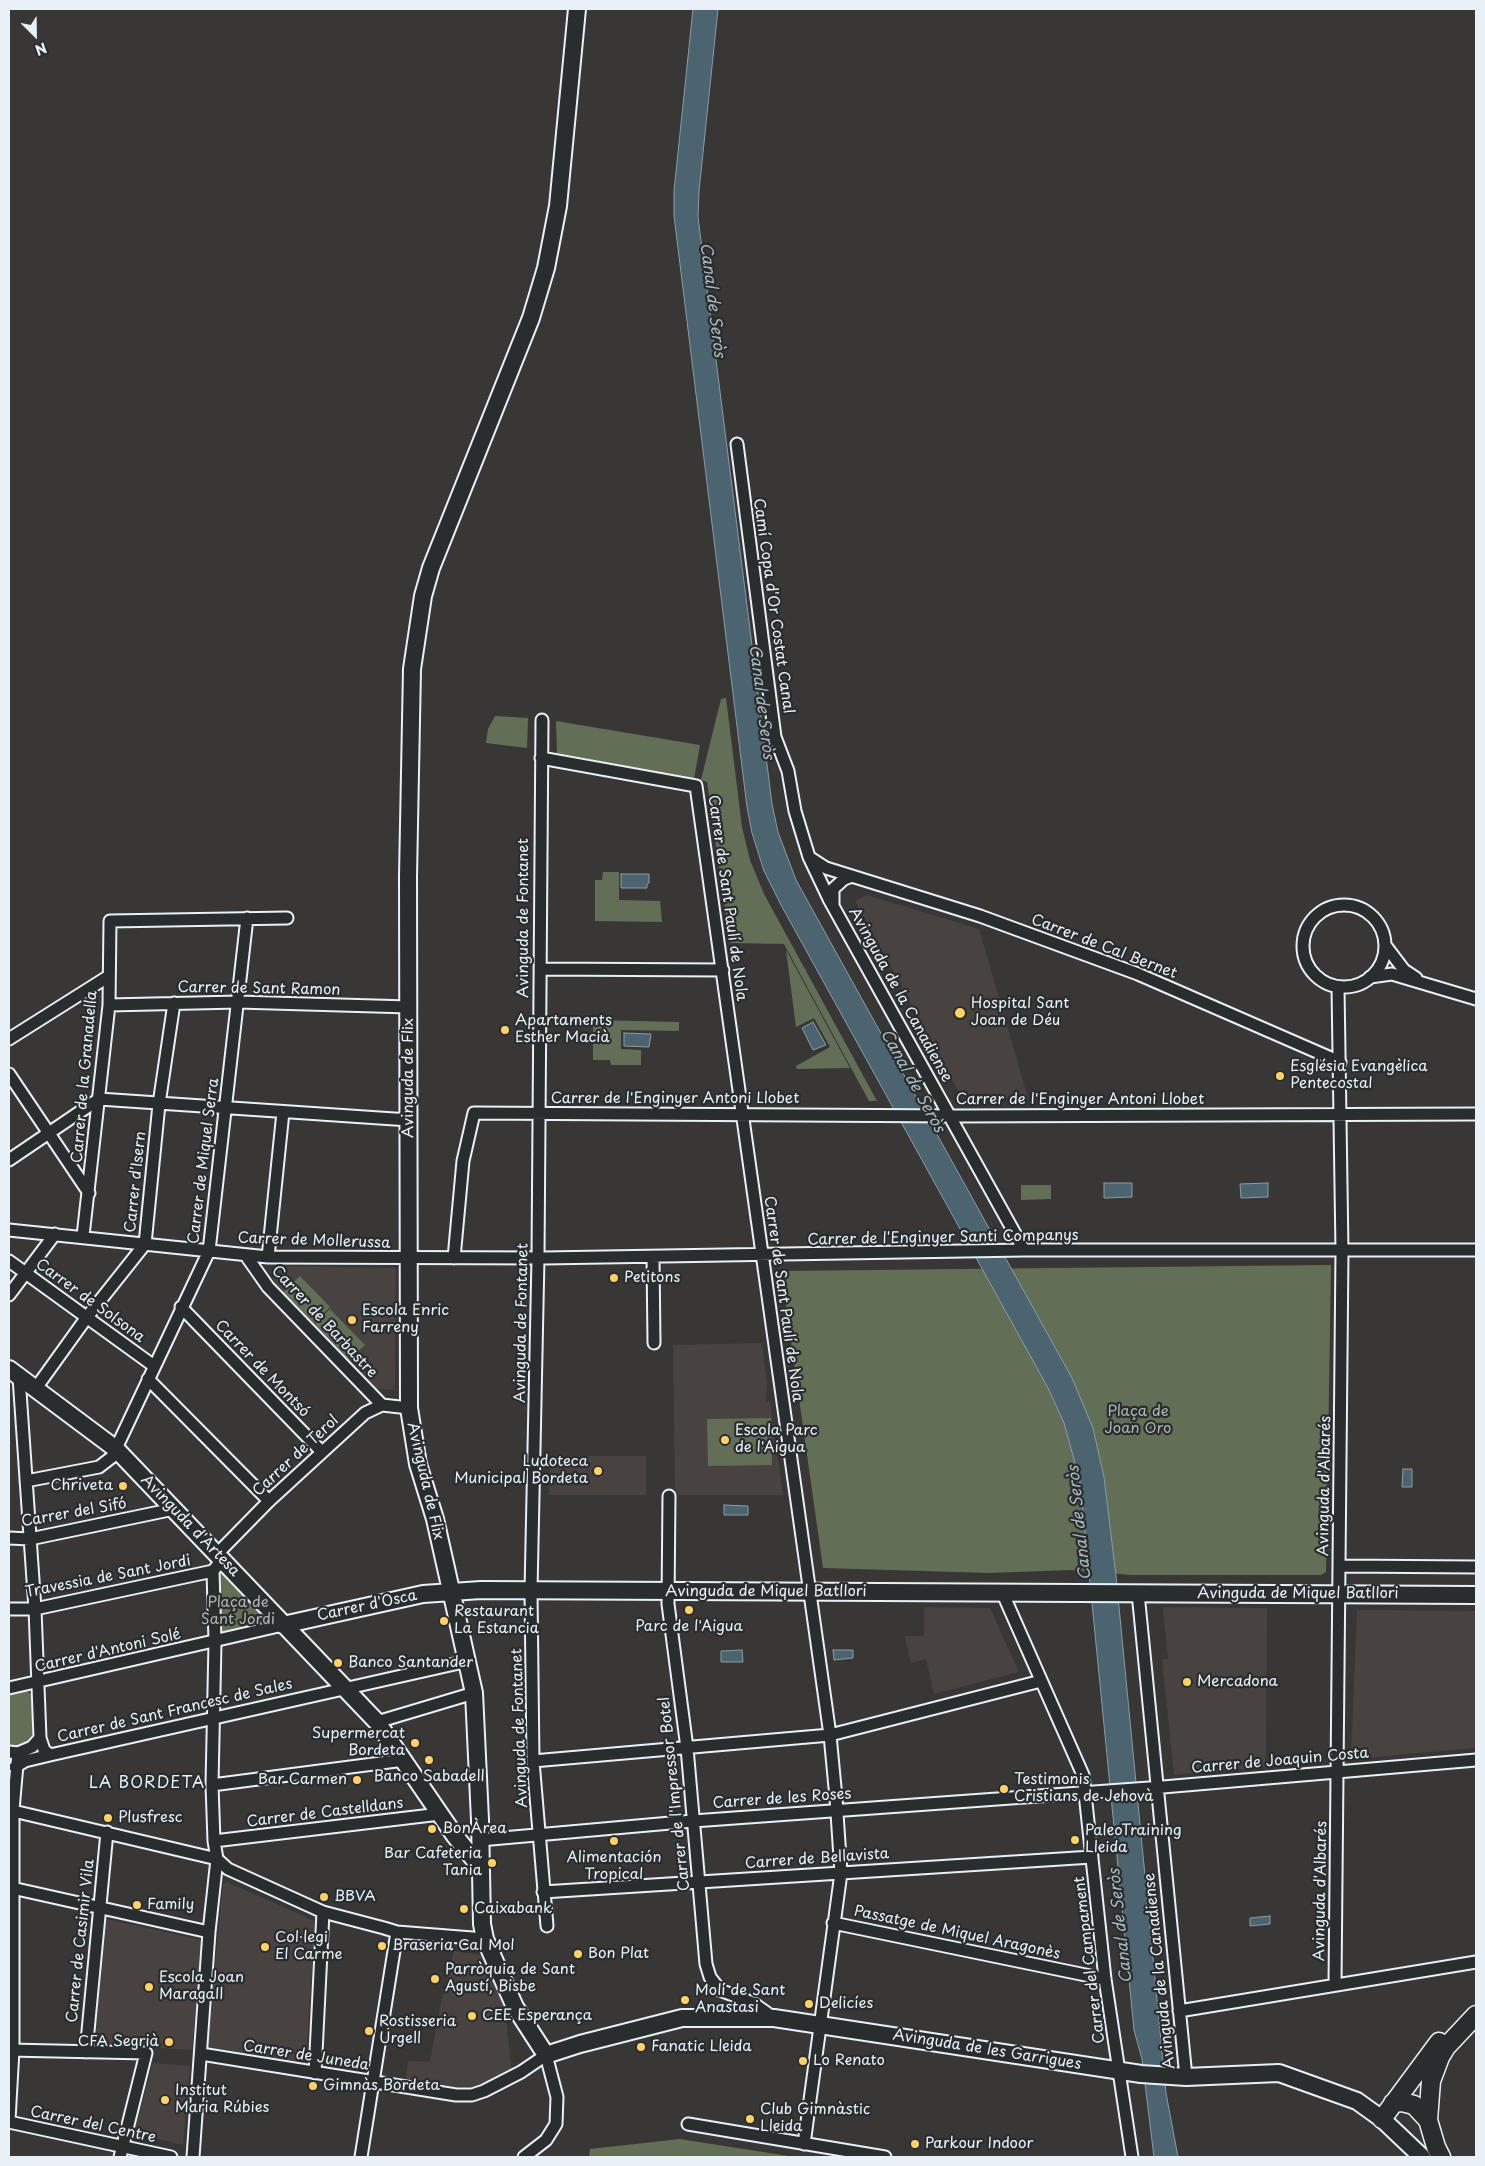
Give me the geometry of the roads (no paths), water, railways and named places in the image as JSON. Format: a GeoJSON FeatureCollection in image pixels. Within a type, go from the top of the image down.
{"type":"FeatureCollection","features":[{"type":"Feature","properties":{"kind":"main road","name":"Avinguda de Flix"},"geometry":{"type":"LineString","coordinates":[[546,2055],[515,2007],[485,1939],[482,1924],[474,1694],[435,1520],[418,1464],[409,1408],[409,912],[412,669],[423,596],[442,536],[511,370],[531,318],[544,276],[558,206],[577,9]]}},
{"type":"Feature","properties":{"kind":"main road","name":"Avinguda d'Artesa"},"geometry":{"type":"LineString","coordinates":[[14,1373],[116,1449],[174,1509],[218,1562],[283,1625],[377,1722],[440,1814],[481,1868]]}},
{"type":"Feature","properties":{"kind":"main road","name":"Avinguda de Miquel Batllori"},"geometry":{"type":"LineString","coordinates":[[452,1592],[1476,1595]]}},
{"type":"Feature","properties":{"kind":"main road","name":"Carrer d'Osca"},"geometry":{"type":"LineString","coordinates":[[283,1625],[423,1594],[452,1592]]}},
{"type":"Feature","properties":{"kind":"main road"},"geometry":{"type":"LineString","coordinates":[[1382,2119],[1441,2039],[1476,2004]]}},
{"type":"Feature","properties":{"kind":"main road"},"geometry":{"type":"LineString","coordinates":[[1441,2157],[1428,2120],[1428,2094],[1440,2057],[1462,2028],[1476,2016]]}},
{"type":"Feature","properties":{"kind":"main road","name":"Avinguda de les Garrigues"},"geometry":{"type":"LineString","coordinates":[[533,2033],[546,2041],[572,2047],[682,2018],[774,2018],[1168,2077],[1280,2072],[1357,2101],[1382,2119],[1422,2157]]}},
{"type":"Feature","properties":{"kind":"main road"},"geometry":{"type":"LineString","coordinates":[[546,2055],[572,2047]]}},
{"type":"Feature","properties":{"kind":"main road"},"geometry":{"type":"LineString","coordinates":[[1393,2103],[1402,2102],[1414,2105],[1428,2120]]}},
{"type":"Feature","properties":{"kind":"street","name":"Camí Copa d'Or Costat Canal"},"geometry":{"type":"LineString","coordinates":[[737,444],[775,737],[788,771]]}},
{"type":"Feature","properties":{"kind":"street","name":"Avinguda de Fontanet"},"geometry":{"type":"LineString","coordinates":[[542,720],[538,1258],[531,1591],[533,1761],[543,1892],[548,1926]]}},
{"type":"Feature","properties":{"kind":"street","name":"Carrer de Sant Paulí de Nola"},"geometry":{"type":"LineString","coordinates":[[541,758],[696,786],[723,970],[740,1113],[830,1735],[841,1872],[804,2144]]}},
{"type":"Feature","properties":{"kind":"street","name":"Avinguda de la Canadiense"},"geometry":{"type":"LineString","coordinates":[[788,771],[795,811],[810,857],[833,906],[1024,1250]]}},
{"type":"Feature","properties":{"kind":"street","name":"Carrer de Cal Bernet"},"geometry":{"type":"LineString","coordinates":[[810,857],[826,868],[980,916],[1138,974],[1340,1062]]}},
{"type":"Feature","properties":{"kind":"street"},"geometry":{"type":"LineString","coordinates":[[833,906],[833,889],[844,879],[852,876]]}},
{"type":"Feature","properties":{"kind":"street"},"geometry":{"type":"LineString","coordinates":[[1370,977],[1383,958],[1385,945],[1382,931],[1375,919],[1358,908],[1337,905],[1324,910],[1313,918],[1304,936],[1304,957],[1310,970],[1318,978],[1338,987],[1353,986],[1370,977],[1392,974],[1476,999]]}},
{"type":"Feature","properties":{"kind":"street"},"geometry":{"type":"LineString","coordinates":[[247,918],[288,918]]}},
{"type":"Feature","properties":{"kind":"street","name":"Carrer de la Granadella"},"geometry":{"type":"LineString","coordinates":[[83,1236],[108,1005],[110,921],[247,918]]}},
{"type":"Feature","properties":{"kind":"street","name":"Carrer de Miquel Serra"},"geometry":{"type":"LineString","coordinates":[[26,1481],[99,1467],[112,1457],[209,1251],[247,918]]}},
{"type":"Feature","properties":{"kind":"street"},"geometry":{"type":"LineString","coordinates":[[1385,945],[1404,970],[1420,981]]}},
{"type":"Feature","properties":{"kind":"street"},"geometry":{"type":"LineString","coordinates":[[540,970],[723,970]]}},
{"type":"Feature","properties":{"kind":"street"},"geometry":{"type":"LineString","coordinates":[[9,1039],[109,976]]}},
{"type":"Feature","properties":{"kind":"street","name":"Avinguda d'Albarés"},"geometry":{"type":"LineString","coordinates":[[1336,1986],[1342,1251],[1338,987]]}},
{"type":"Feature","properties":{"kind":"street","name":"Carrer de Sant Ramon"},"geometry":{"type":"LineString","coordinates":[[108,1005],[238,1002],[409,1007]]}},
{"type":"Feature","properties":{"kind":"street","name":"Carrer d'Isern"},"geometry":{"type":"LineString","coordinates":[[36,1388],[87,1317],[145,1244],[159,1104],[174,1003]]}},
{"type":"Feature","properties":{"kind":"street"},"geometry":{"type":"LineString","coordinates":[[9,1074],[89,1193]]}},
{"type":"Feature","properties":{"kind":"street"},"geometry":{"type":"LineString","coordinates":[[9,1160],[99,1099],[409,1120]]}},
{"type":"Feature","properties":{"kind":"street"},"geometry":{"type":"LineString","coordinates":[[268,1258],[283,1112]]}},
{"type":"Feature","properties":{"kind":"street","name":"Carrer de l'Enginyer Antoni Llobet"},"geometry":{"type":"LineString","coordinates":[[454,1258],[463,1161],[474,1113],[885,1115],[1476,1114]]}},
{"type":"Feature","properties":{"kind":"street","name":"Carrer de Mollerussa"},"geometry":{"type":"LineString","coordinates":[[9,1230],[83,1236],[247,1257],[409,1259]]}},
{"type":"Feature","properties":{"kind":"street"},"geometry":{"type":"LineString","coordinates":[[9,1295],[55,1234]]}},
{"type":"Feature","properties":{"kind":"street","name":"Carrer de l'Enginyer Santi Companys"},"geometry":{"type":"LineString","coordinates":[[409,1259],[762,1256],[1024,1250],[1476,1250]]}},
{"type":"Feature","properties":{"kind":"street","name":"Carrer de Barbastre"},"geometry":{"type":"LineString","coordinates":[[247,1257],[268,1287],[382,1405]]}},
{"type":"Feature","properties":{"kind":"street"},"geometry":{"type":"LineString","coordinates":[[653,1257],[654,1343]]}},
{"type":"Feature","properties":{"kind":"street","name":"Carrer de Solsona"},"geometry":{"type":"LineString","coordinates":[[9,1261],[154,1366]]}},
{"type":"Feature","properties":{"kind":"street","name":"Carrer de Montsó"},"geometry":{"type":"LineString","coordinates":[[181,1308],[322,1452]]}},
{"type":"Feature","properties":{"kind":"street"},"geometry":{"type":"LineString","coordinates":[[14,1373],[26,1481],[35,1609],[40,1738],[44,1750],[50,1755]]}},
{"type":"Feature","properties":{"kind":"street"},"geometry":{"type":"LineString","coordinates":[[148,1379],[269,1501]]}},
{"type":"Feature","properties":{"kind":"street"},"geometry":{"type":"LineString","coordinates":[[382,1405],[409,1408]]}},
{"type":"Feature","properties":{"kind":"street","name":"Carrer de Terol"},"geometry":{"type":"LineString","coordinates":[[218,1562],[269,1501],[365,1412],[382,1405]]}},
{"type":"Feature","properties":{"kind":"street","name":"Carrer de l'Impressor Botel"},"geometry":{"type":"LineString","coordinates":[[669,1496],[668,1592],[688,1748],[706,1964],[710,1977],[720,1990],[753,2003],[774,2018]]}},
{"type":"Feature","properties":{"kind":"street","name":"Carrer del Sifó"},"geometry":{"type":"LineString","coordinates":[[9,1538],[30,1538],[174,1509]]}},
{"type":"Feature","properties":{"kind":"street"},"geometry":{"type":"LineString","coordinates":[[193,2157],[217,1859],[214,1841],[212,1785],[218,1562]]}},
{"type":"Feature","properties":{"kind":"street","name":"Travessia de Sant Jordi"},"geometry":{"type":"LineString","coordinates":[[9,1609],[35,1609],[218,1562]]}},
{"type":"Feature","properties":{"kind":"street","name":"Avinguda de Miquel Batllori"},"geometry":{"type":"LineString","coordinates":[[1340,1566],[1476,1567]]}},
{"type":"Feature","properties":{"kind":"street","name":"Avinguda de la Canadiense"},"geometry":{"type":"LineString","coordinates":[[1138,1593],[1186,2077]]}},
{"type":"Feature","properties":{"kind":"street","name":"Carrer del Campament"},"geometry":{"type":"LineString","coordinates":[[1002,1594],[1083,1775],[1105,1979],[1132,2157]]}},
{"type":"Feature","properties":{"kind":"street"},"geometry":{"type":"LineString","coordinates":[[215,1642],[283,1625]]}},
{"type":"Feature","properties":{"kind":"street","name":"Carrer d'Antoni Solé"},"geometry":{"type":"LineString","coordinates":[[9,1688],[215,1642]]}},
{"type":"Feature","properties":{"kind":"street","name":"Carrer de Sant Francesc de Sales"},"geometry":{"type":"LineString","coordinates":[[16,1767],[25,1761],[50,1755],[468,1661]]}},
{"type":"Feature","properties":{"kind":"street"},"geometry":{"type":"LineString","coordinates":[[533,1761],[830,1735],[1041,1681]]}},
{"type":"Feature","properties":{"kind":"street"},"geometry":{"type":"LineString","coordinates":[[377,1722],[474,1694]]}},
{"type":"Feature","properties":{"kind":"street"},"geometry":{"type":"LineString","coordinates":[[9,2121],[11,2050],[11,1810],[16,1767],[14,1753],[32,1747],[40,1738]]}},
{"type":"Feature","properties":{"kind":"street"},"geometry":{"type":"LineString","coordinates":[[212,1785],[404,1760]]}},
{"type":"Feature","properties":{"kind":"street","name":"Carrer de Joaquin Costa"},"geometry":{"type":"LineString","coordinates":[[1086,1791],[1156,1787],[1476,1760]]}},
{"type":"Feature","properties":{"kind":"street","name":"Carrer de les Roses"},"geometry":{"type":"LineString","coordinates":[[480,1840],[693,1821],[1086,1791]]}},
{"type":"Feature","properties":{"kind":"street"},"geometry":{"type":"LineString","coordinates":[[11,1810],[217,1859],[228,1869],[323,1912],[397,1932],[485,1939]]}},
{"type":"Feature","properties":{"kind":"street","name":"Carrer de Castelldans"},"geometry":{"type":"LineString","coordinates":[[214,1841],[440,1814]]}},
{"type":"Feature","properties":{"kind":"street","name":"Carrer de Casimir Vila"},"geometry":{"type":"LineString","coordinates":[[86,2052],[107,1832]]}},
{"type":"Feature","properties":{"kind":"street","name":"Carrer de Bellavista"},"geometry":{"type":"LineString","coordinates":[[543,1892],[1092,1857]]}},
{"type":"Feature","properties":{"kind":"street"},"geometry":{"type":"LineString","coordinates":[[12,1888],[210,1932]]}},
{"type":"Feature","properties":{"kind":"street"},"geometry":{"type":"LineString","coordinates":[[315,2073],[323,1912]]}},
{"type":"Feature","properties":{"kind":"street","name":"Passatge de Miquel Aragonès"},"geometry":{"type":"LineString","coordinates":[[833,1923],[1105,1979]]}},
{"type":"Feature","properties":{"kind":"street"},"geometry":{"type":"LineString","coordinates":[[361,2157],[397,1932]]}},
{"type":"Feature","properties":{"kind":"street"},"geometry":{"type":"LineString","coordinates":[[1179,2011],[1476,1962]]}},
{"type":"Feature","properties":{"kind":"street"},"geometry":{"type":"LineString","coordinates":[[11,2050],[146,2053],[122,2153]]}},
{"type":"Feature","properties":{"kind":"street","name":"Carrer de Juneda"},"geometry":{"type":"LineString","coordinates":[[202,2054],[442,2094],[472,2095],[514,2076],[546,2055]]}},
{"type":"Feature","properties":{"kind":"street"},"geometry":{"type":"LineString","coordinates":[[524,2157],[546,2140],[556,2124],[557,2097],[546,2055]]}},
{"type":"Feature","properties":{"kind":"street","name":"Carrer del Centre"},"geometry":{"type":"LineString","coordinates":[[9,2121],[122,2153],[171,2157]]}},
{"type":"Feature","properties":{"kind":"street"},"geometry":{"type":"LineString","coordinates":[[688,2124],[885,2157]]}},
{"type":"Feature","properties":{"kind":"water"},"geometry":{"type":"Polygon","coordinates":[[[693,9],[718,9],[698,217],[772,804],[778,832],[796,880],[1072,1378],[1093,1428],[1104,1477],[1116,1576],[1166,2093],[1178,2157],[1154,2157],[1142,2059],[1134,2030],[1080,1481],[1064,1423],[1048,1388],[781,905],[764,871],[752,833],[747,807],[674,216],[674,191],[693,9]]]}},
{"type":"Feature","properties":{"kind":"water"},"geometry":{"type":"Polygon","coordinates":[[[621,874],[649,874],[647,888],[621,888],[621,874]]]}},
{"type":"Feature","properties":{"kind":"water"},"geometry":{"type":"Polygon","coordinates":[[[813,1022],[826,1045],[813,1050],[802,1028],[813,1022]]]}},
{"type":"Feature","properties":{"kind":"water"},"geometry":{"type":"Polygon","coordinates":[[[624,1033],[651,1034],[649,1047],[624,1046],[624,1033]]]}},
{"type":"Feature","properties":{"kind":"water"},"geometry":{"type":"Polygon","coordinates":[[[1104,1183],[1132,1183],[1132,1197],[1104,1198],[1104,1183]]]}},
{"type":"Feature","properties":{"kind":"water"},"geometry":{"type":"Polygon","coordinates":[[[1268,1183],[1268,1197],[1241,1198],[1240,1184],[1268,1183]]]}},
{"type":"Feature","properties":{"kind":"water"},"geometry":{"type":"Polygon","coordinates":[[[1403,1469],[1412,1469],[1412,1487],[1402,1487],[1403,1469]]]}},
{"type":"Feature","properties":{"kind":"water"},"geometry":{"type":"Polygon","coordinates":[[[724,1505],[748,1506],[748,1515],[724,1515],[724,1505]]]}},
{"type":"Feature","properties":{"kind":"water"},"geometry":{"type":"Polygon","coordinates":[[[742,1650],[743,1662],[721,1662],[721,1651],[742,1650]]]}},
{"type":"Feature","properties":{"kind":"water"},"geometry":{"type":"Polygon","coordinates":[[[833,1650],[853,1650],[853,1658],[834,1660],[833,1650]]]}},
{"type":"Feature","properties":{"kind":"water"},"geometry":{"type":"Polygon","coordinates":[[[1270,1916],[1270,1924],[1250,1926],[1250,1918],[1270,1916]]]}},
{"type":"Feature","properties":{"kind":"place","name":"Hospital Sant Joan de Déu"},"geometry":{"type":"Point","coordinates":[960,1013]}},
{"type":"Feature","properties":{"kind":"place","name":"Apartaments Esther Macià"},"geometry":{"type":"Point","coordinates":[505,1030]}},
{"type":"Feature","properties":{"kind":"place","name":"Església Evangèlica Pentecostal"},"geometry":{"type":"Point","coordinates":[1280,1076]}},
{"type":"Feature","properties":{"kind":"place","name":"Petitons"},"geometry":{"type":"Point","coordinates":[614,1278]}},
{"type":"Feature","properties":{"kind":"place","name":"Escola Enric Farreny"},"geometry":{"type":"Point","coordinates":[352,1320]}},
{"type":"Feature","properties":{"kind":"place","name":"Escola Parc de l'Aigua"},"geometry":{"type":"Point","coordinates":[725,1440]}},
{"type":"Feature","properties":{"kind":"place","name":"Ludoteca Municipal Bordeta"},"geometry":{"type":"Point","coordinates":[598,1471]}},
{"type":"Feature","properties":{"kind":"place","name":"Chriveta"},"geometry":{"type":"Point","coordinates":[123,1486]}},
{"type":"Feature","properties":{"kind":"place","name":"Parc de l'Aigua"},"geometry":{"type":"Point","coordinates":[689,1610]}},
{"type":"Feature","properties":{"kind":"place","name":"Restaurant La Estancia"},"geometry":{"type":"Point","coordinates":[444,1621]}},
{"type":"Feature","properties":{"kind":"place","name":"Banco Santander"},"geometry":{"type":"Point","coordinates":[338,1663]}},
{"type":"Feature","properties":{"kind":"place","name":"Mercadona"},"geometry":{"type":"Point","coordinates":[1187,1682]}},
{"type":"Feature","properties":{"kind":"place","name":"Supermercat Bordeta"},"geometry":{"type":"Point","coordinates":[415,1743]}},
{"type":"Feature","properties":{"kind":"place","name":"Banco Sabadell"},"geometry":{"type":"Point","coordinates":[429,1760]}},
{"type":"Feature","properties":{"kind":"place","name":"Bar Carmen"},"geometry":{"type":"Point","coordinates":[357,1780]}},
{"type":"Feature","properties":{"kind":"place","name":"Testimonis Cristians de Jehovà"},"geometry":{"type":"Point","coordinates":[1004,1789]}},
{"type":"Feature","properties":{"kind":"place","name":"Plusfresc"},"geometry":{"type":"Point","coordinates":[108,1818]}},
{"type":"Feature","properties":{"kind":"place","name":"BonÀrea"},"geometry":{"type":"Point","coordinates":[432,1829]}},
{"type":"Feature","properties":{"kind":"place","name":"PaleoTraining Lleida"},"geometry":{"type":"Point","coordinates":[1075,1840]}},
{"type":"Feature","properties":{"kind":"place","name":"Alimentación Tropical"},"geometry":{"type":"Point","coordinates":[614,1841]}},
{"type":"Feature","properties":{"kind":"place","name":"Bar Cafeteria Tania"},"geometry":{"type":"Point","coordinates":[492,1863]}},
{"type":"Feature","properties":{"kind":"place","name":"BBVA"},"geometry":{"type":"Point","coordinates":[324,1897]}},
{"type":"Feature","properties":{"kind":"place","name":"Family"},"geometry":{"type":"Point","coordinates":[137,1905]}},
{"type":"Feature","properties":{"kind":"place","name":"Caixabank"},"geometry":{"type":"Point","coordinates":[464,1909]}},
{"type":"Feature","properties":{"kind":"place","name":"Braseria Cal Mol"},"geometry":{"type":"Point","coordinates":[382,1946]}},
{"type":"Feature","properties":{"kind":"place","name":"Col·legi El Carme"},"geometry":{"type":"Point","coordinates":[265,1947]}},
{"type":"Feature","properties":{"kind":"place","name":"Bon Plat"},"geometry":{"type":"Point","coordinates":[578,1954]}},
{"type":"Feature","properties":{"kind":"place","name":"Parròquia de Sant Agustí, Bisbe"},"geometry":{"type":"Point","coordinates":[435,1979]}},
{"type":"Feature","properties":{"kind":"place","name":"Escola Joan Maragall"},"geometry":{"type":"Point","coordinates":[149,1987]}},
{"type":"Feature","properties":{"kind":"place","name":"Molí de Sant Anastasi"},"geometry":{"type":"Point","coordinates":[685,2000]}},
{"type":"Feature","properties":{"kind":"place","name":"Delicíes"},"geometry":{"type":"Point","coordinates":[809,2004]}},
{"type":"Feature","properties":{"kind":"place","name":"CEE Esperança"},"geometry":{"type":"Point","coordinates":[472,2016]}},
{"type":"Feature","properties":{"kind":"place","name":"Rostisseria Urgell"},"geometry":{"type":"Point","coordinates":[369,2031]}},
{"type":"Feature","properties":{"kind":"place","name":"CFA Segrià"},"geometry":{"type":"Point","coordinates":[169,2042]}},
{"type":"Feature","properties":{"kind":"place","name":"Fanatic Lleida"},"geometry":{"type":"Point","coordinates":[641,2047]}},
{"type":"Feature","properties":{"kind":"place","name":"Lo Renato"},"geometry":{"type":"Point","coordinates":[803,2061]}},
{"type":"Feature","properties":{"kind":"place","name":"Gimnàs Bordeta"},"geometry":{"type":"Point","coordinates":[313,2086]}},
{"type":"Feature","properties":{"kind":"place","name":"Institut Maria Rúbies"},"geometry":{"type":"Point","coordinates":[165,2100]}},
{"type":"Feature","properties":{"kind":"place","name":"Club Gimnàstic Lleida"},"geometry":{"type":"Point","coordinates":[750,2119]}},
{"type":"Feature","properties":{"kind":"place","name":"Parkour Indoor"},"geometry":{"type":"Point","coordinates":[915,2144]}},
{"type":"Feature","properties":{"kind":"district","name":"LA BORDETA"},"geometry":{"type":"Point","coordinates":[147,1784]}},
{"type":"Feature","properties":{"kind":"water label","name":"Canal de Seròs"},"geometry":{"type":"Point","coordinates":[712,300]}},
{"type":"Feature","properties":{"kind":"water label","name":"Canal de Seròs"},"geometry":{"type":"Point","coordinates":[761,702]}},
{"type":"Feature","properties":{"kind":"water label","name":"Canal de Seròs"},"geometry":{"type":"Point","coordinates":[912,1081]}},
{"type":"Feature","properties":{"kind":"water label","name":"Canal de Seròs"},"geometry":{"type":"Point","coordinates":[1080,1523]}},
{"type":"Feature","properties":{"kind":"water label","name":"Canal de Seròs"},"geometry":{"type":"Point","coordinates":[1121,1926]}},
{"type":"Feature","properties":{"kind":"park label","name":"Plaça de Joan Oro"},"geometry":{"type":"Point","coordinates":[1138,1420]}},
{"type":"Feature","properties":{"kind":"park label","name":"Plaça de Sant Jordi"},"geometry":{"type":"Point","coordinates":[238,1612]}}]}
